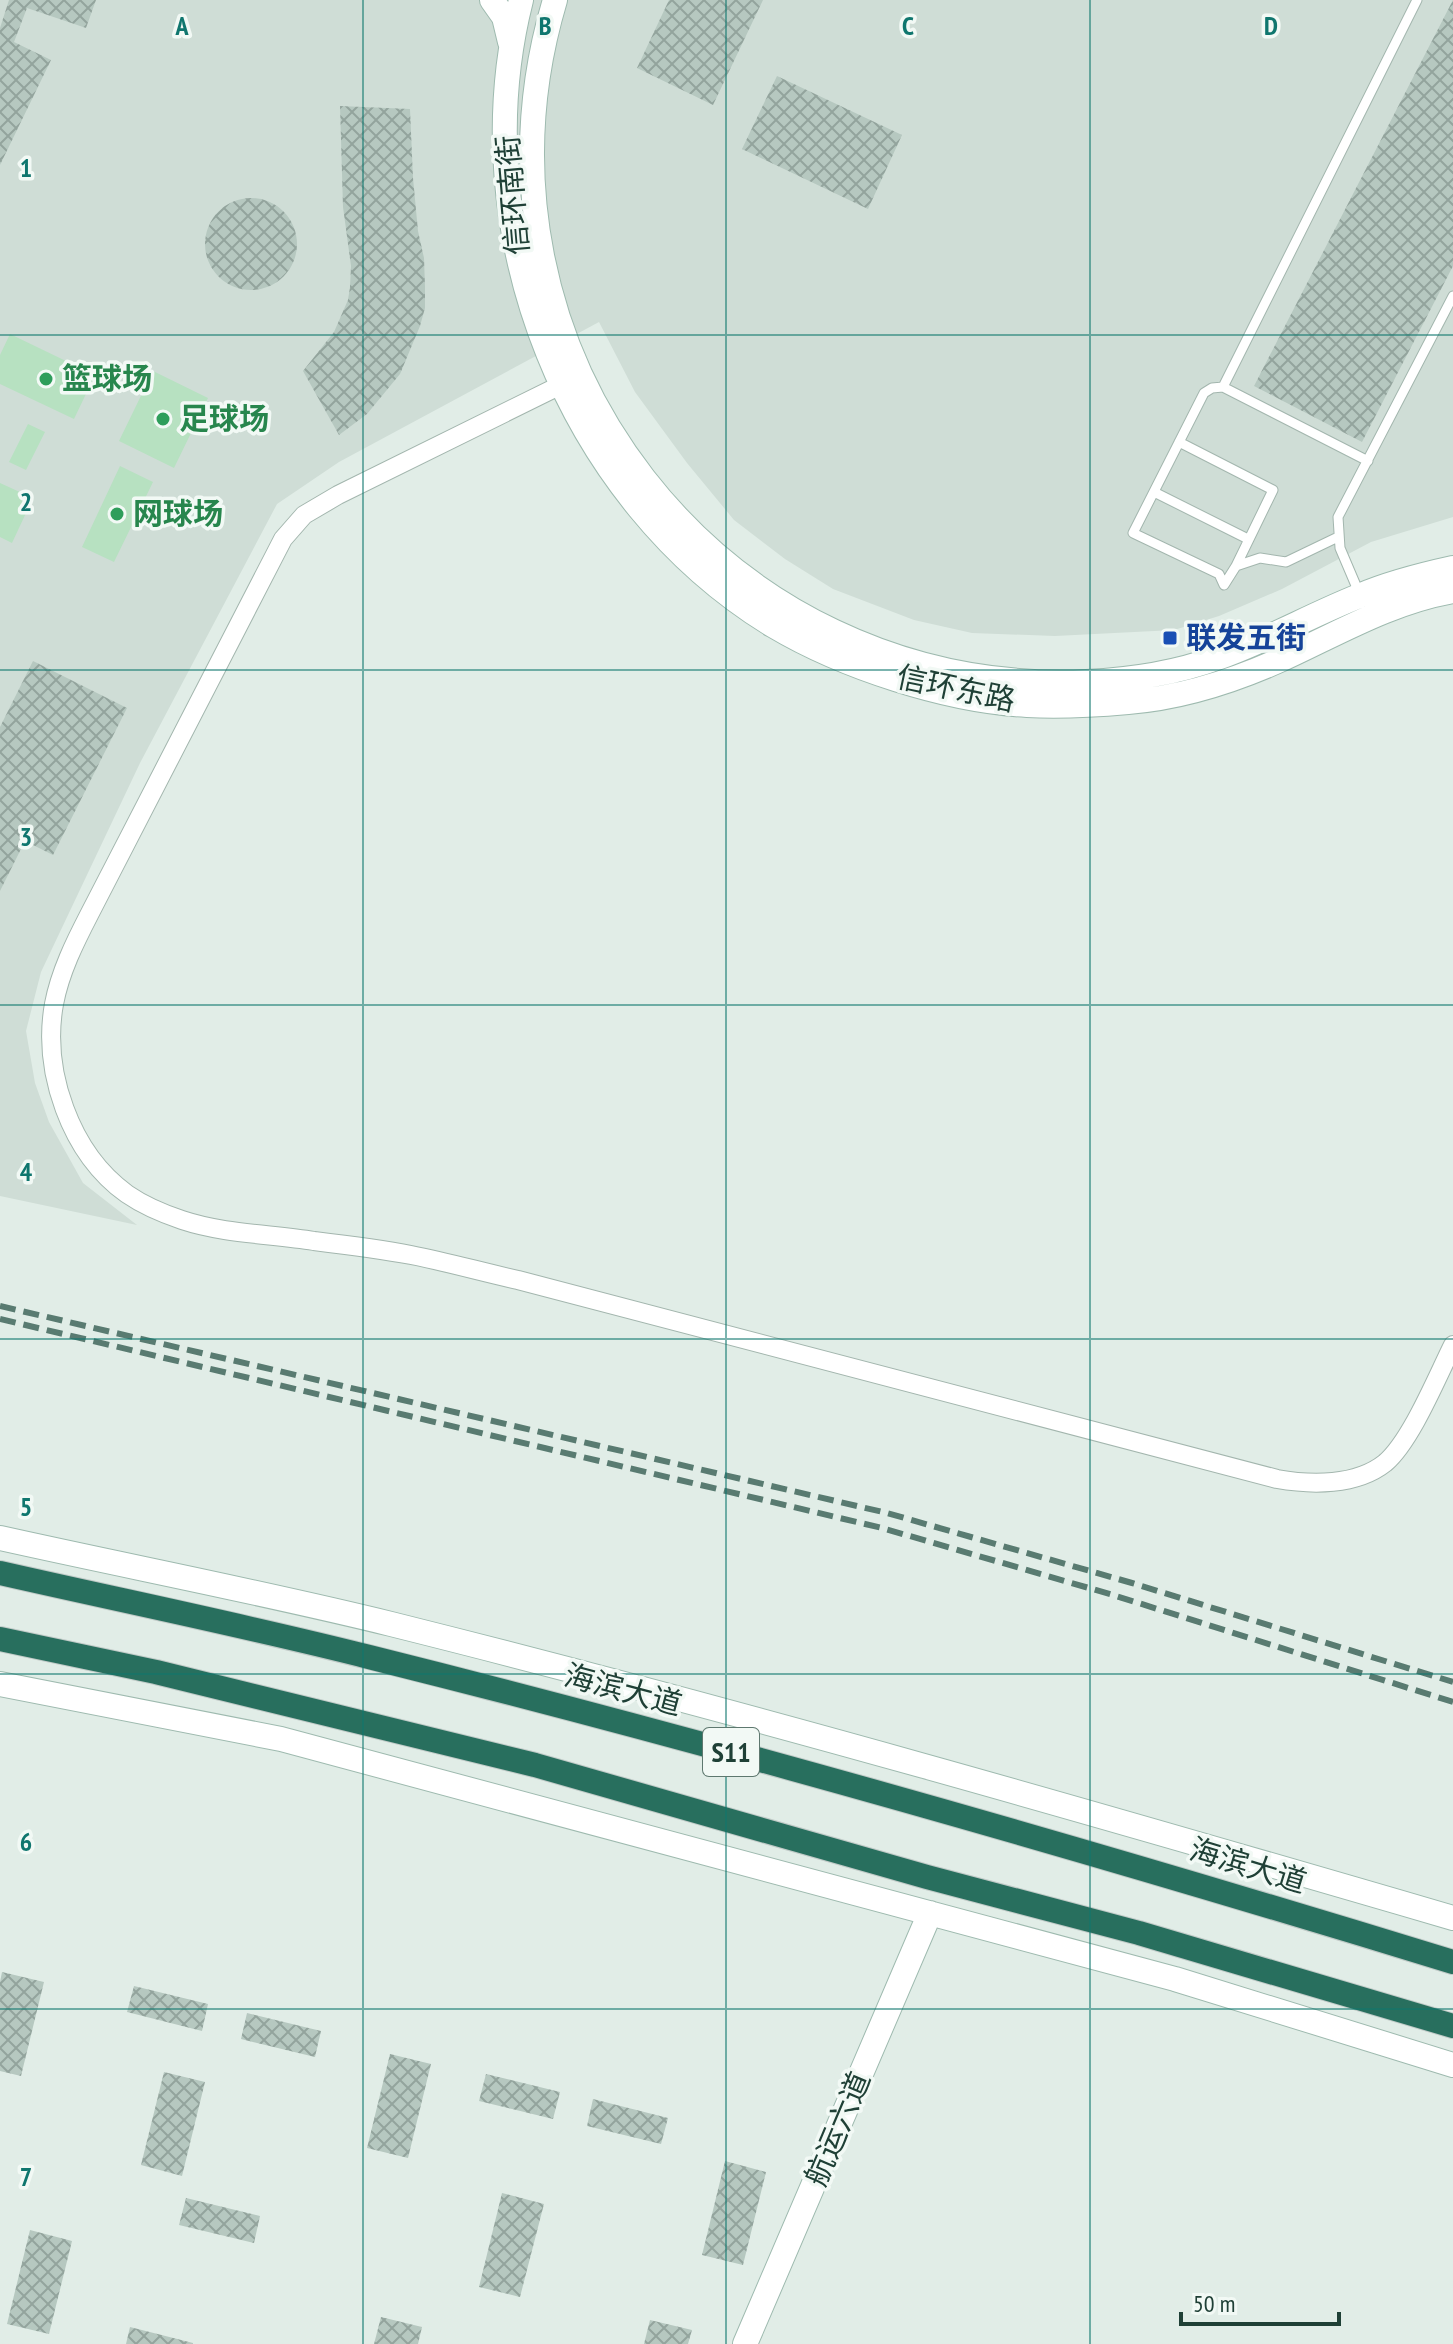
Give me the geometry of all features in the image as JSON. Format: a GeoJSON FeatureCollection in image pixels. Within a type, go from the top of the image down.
{"type":"FeatureCollection","features":[{"type":"Feature","properties":{"kind":"highway","name":"海滨大道"},"geometry":{"type":"LineString","coordinates":[[0,1573],[365,1656],[592,1714],[1199,1884],[1453,1962]]}},
{"type":"Feature","properties":{"kind":"highway","name":"S11"},"geometry":{"type":"LineString","coordinates":[[0,1639],[156,1672],[535,1765],[927,1877],[1139,1933],[1453,2026]]}},
{"type":"Feature","properties":{"kind":"main road"},"geometry":{"type":"LineString","coordinates":[[492,0],[507,25],[510,61]]}},
{"type":"Feature","properties":{"kind":"main road","name":"信环南街"},"geometry":{"type":"LineString","coordinates":[[521,0],[510,61],[506,158],[512,229],[529,303],[571,380]]}},
{"type":"Feature","properties":{"kind":"main road","name":"信环南街"},"geometry":{"type":"LineString","coordinates":[[544,1],[531,176],[534,210],[571,380]]}},
{"type":"Feature","properties":{"kind":"main road","name":"信环东路"},"geometry":{"type":"LineString","coordinates":[[571,380],[591,438],[629,496],[668,539],[720,586],[773,625],[802,641],[856,665],[960,696],[1026,705],[1132,702],[1192,690],[1276,662],[1412,577],[1453,568]]}},
{"type":"Feature","properties":{"kind":"main road","name":"信环东路"},"geometry":{"type":"LineString","coordinates":[[1365,606],[1453,591]]}},
{"type":"Feature","properties":{"kind":"main road"},"geometry":{"type":"LineString","coordinates":[[0,1538],[387,1624],[611,1682],[965,1776],[1453,1918]]}},
{"type":"Feature","properties":{"kind":"main road"},"geometry":{"type":"LineString","coordinates":[[0,1684],[281,1739],[1175,1979],[1453,2065]]}},
{"type":"Feature","properties":{"kind":"main road","name":"航运六道"},"geometry":{"type":"LineString","coordinates":[[745,2344],[930,1913]]}},
{"type":"Feature","properties":{"kind":"street"},"geometry":{"type":"LineString","coordinates":[[571,380],[338,495],[304,515],[283,539],[90,913],[61,976],[54,1005],[51,1045],[58,1084],[67,1114],[82,1143],[108,1177],[128,1194],[156,1209],[219,1230],[258,1232],[411,1255],[1303,1483],[1348,1478],[1367,1473],[1385,1462],[1413,1423],[1453,1345]]}},
{"type":"Feature","properties":{"kind":"lane"},"geometry":{"type":"LineString","coordinates":[[1223,387],[1417,0]]}},
{"type":"Feature","properties":{"kind":"lane"},"geometry":{"type":"LineString","coordinates":[[1365,606],[1340,548],[1338,517],[1453,296]]}},
{"type":"Feature","properties":{"kind":"lane"},"geometry":{"type":"LineString","coordinates":[[1179,442],[1273,490],[1224,585],[1219,574],[1133,533],[1154,492],[1179,442],[1204,393],[1223,387],[1368,461]]}},
{"type":"Feature","properties":{"kind":"lane"},"geometry":{"type":"LineString","coordinates":[[1154,492],[1248,539]]}},
{"type":"Feature","properties":{"kind":"lane"},"geometry":{"type":"LineString","coordinates":[[1236,566],[1260,558],[1286,562],[1338,537]]}},
{"type":"Feature","properties":{"kind":"shaded area"},"geometry":{"type":"Polygon","coordinates":[[[0,0],[1453,0],[1453,517],[1371,542],[1282,589],[1219,616],[1174,630],[1055,636],[972,633],[914,620],[833,589],[785,559],[734,520],[635,392],[599,322],[339,462],[277,504],[140,763],[41,972],[26,1031],[35,1083],[49,1122],[83,1183],[137,1225],[0,1196],[0,0]]]}},
{"type":"Feature","properties":{"kind":"green space","name":"篮球场"},"geometry":{"type":"Polygon","coordinates":[[[10,334],[95,375],[74,419],[0,384],[0,355],[10,334]]]}},
{"type":"Feature","properties":{"kind":"green space","name":"足球场"},"geometry":{"type":"Polygon","coordinates":[[[153,371],[208,398],[174,468],[119,441],[153,371]]]}},
{"type":"Feature","properties":{"kind":"green space"},"geometry":{"type":"Polygon","coordinates":[[[28,424],[45,432],[26,470],[9,462],[28,424]]]}},
{"type":"Feature","properties":{"kind":"green space","name":"网球场"},"geometry":{"type":"Polygon","coordinates":[[[120,466],[153,482],[114,562],[82,547],[120,466]]]}},
{"type":"Feature","properties":{"kind":"green space"},"geometry":{"type":"Polygon","coordinates":[[[0,483],[33,498],[12,543],[0,537],[0,483]]]}},
{"type":"Feature","properties":{"kind":"building"},"geometry":{"type":"Polygon","coordinates":[[[9,0],[96,0],[86,28],[27,8],[14,42],[51,60],[0,165],[0,28],[9,0]]]}},
{"type":"Feature","properties":{"kind":"building"},"geometry":{"type":"Polygon","coordinates":[[[669,0],[763,0],[713,105],[637,68],[669,0]]]}},
{"type":"Feature","properties":{"kind":"building"},"geometry":{"type":"Polygon","coordinates":[[[1453,0],[1453,266],[1362,442],[1254,386],[1453,0]]]}},
{"type":"Feature","properties":{"kind":"building"},"geometry":{"type":"Polygon","coordinates":[[[777,76],[902,135],[868,209],[742,149],[777,76]]]}},
{"type":"Feature","properties":{"kind":"building"},"geometry":{"type":"Polygon","coordinates":[[[340,106],[410,109],[413,178],[424,258],[425,308],[400,374],[367,414],[339,435],[303,371],[334,332],[348,300],[350,287],[351,266],[343,207],[340,106]]]}},
{"type":"Feature","properties":{"kind":"building"},"geometry":{"type":"Polygon","coordinates":[[[251,198],[269,201],[284,211],[294,226],[297,244],[294,262],[284,277],[269,287],[251,290],[233,287],[218,277],[208,262],[205,244],[208,226],[218,211],[233,201],[251,198]]]}},
{"type":"Feature","properties":{"kind":"building"},"geometry":{"type":"Polygon","coordinates":[[[33,661],[127,708],[53,855],[25,841],[0,891],[0,727],[33,661]]]}},
{"type":"Feature","properties":{"kind":"building"},"geometry":{"type":"Polygon","coordinates":[[[2,1972],[44,1982],[21,2076],[0,2071],[2,1972]]]}},
{"type":"Feature","properties":{"kind":"building"},"geometry":{"type":"Polygon","coordinates":[[[134,1986],[208,2004],[202,2031],[127,2012],[134,1986]]]}},
{"type":"Feature","properties":{"kind":"building"},"geometry":{"type":"Polygon","coordinates":[[[247,2013],[321,2031],[315,2057],[241,2039],[247,2013]]]}},
{"type":"Feature","properties":{"kind":"building"},"geometry":{"type":"Polygon","coordinates":[[[390,2054],[431,2064],[408,2158],[367,2148],[390,2054]]]}},
{"type":"Feature","properties":{"kind":"building"},"geometry":{"type":"Polygon","coordinates":[[[164,2072],[205,2082],[182,2176],[141,2165],[164,2072]]]}},
{"type":"Feature","properties":{"kind":"building"},"geometry":{"type":"Polygon","coordinates":[[[486,2074],[560,2092],[553,2119],[479,2101],[486,2074]]]}},
{"type":"Feature","properties":{"kind":"building"},"geometry":{"type":"Polygon","coordinates":[[[593,2099],[668,2118],[661,2144],[587,2126],[593,2099]]]}},
{"type":"Feature","properties":{"kind":"building"},"geometry":{"type":"Polygon","coordinates":[[[725,2161],[766,2172],[743,2265],[702,2255],[725,2161]]]}},
{"type":"Feature","properties":{"kind":"building"},"geometry":{"type":"Polygon","coordinates":[[[502,2193],[544,2204],[520,2297],[479,2287],[502,2193]]]}},
{"type":"Feature","properties":{"kind":"building"},"geometry":{"type":"Polygon","coordinates":[[[186,2198],[260,2216],[254,2243],[179,2225],[186,2198]]]}},
{"type":"Feature","properties":{"kind":"building"},"geometry":{"type":"Polygon","coordinates":[[[30,2230],[72,2241],[49,2334],[7,2324],[30,2230]]]}},
{"type":"Feature","properties":{"kind":"building"},"geometry":{"type":"Polygon","coordinates":[[[381,2317],[422,2327],[418,2344],[374,2344],[381,2317]]]}},
{"type":"Feature","properties":{"kind":"building"},"geometry":{"type":"Polygon","coordinates":[[[650,2320],[692,2330],[688,2344],[644,2344],[650,2320]]]}},
{"type":"Feature","properties":{"kind":"building"},"geometry":{"type":"Polygon","coordinates":[[[130,2327],[193,2343],[193,2344],[126,2344],[130,2327]]]}},
{"type":"Feature","properties":{"kind":"railway"},"geometry":{"type":"LineString","coordinates":[[0,1306],[887,1513],[1132,1583],[1453,1682]]}},
{"type":"Feature","properties":{"kind":"railway"},"geometry":{"type":"LineString","coordinates":[[0,1319],[882,1528],[1113,1595],[1453,1702]]}},
{"type":"Feature","properties":{"kind":"place","name":"篮球场"},"geometry":{"type":"Point","coordinates":[46,379]}},
{"type":"Feature","properties":{"kind":"place","name":"足球场"},"geometry":{"type":"Point","coordinates":[163,419]}},
{"type":"Feature","properties":{"kind":"place","name":"网球场"},"geometry":{"type":"Point","coordinates":[117,514]}},
{"type":"Feature","properties":{"kind":"place","name":"联发五街"},"geometry":{"type":"Point","coordinates":[1170,638]}}]}
